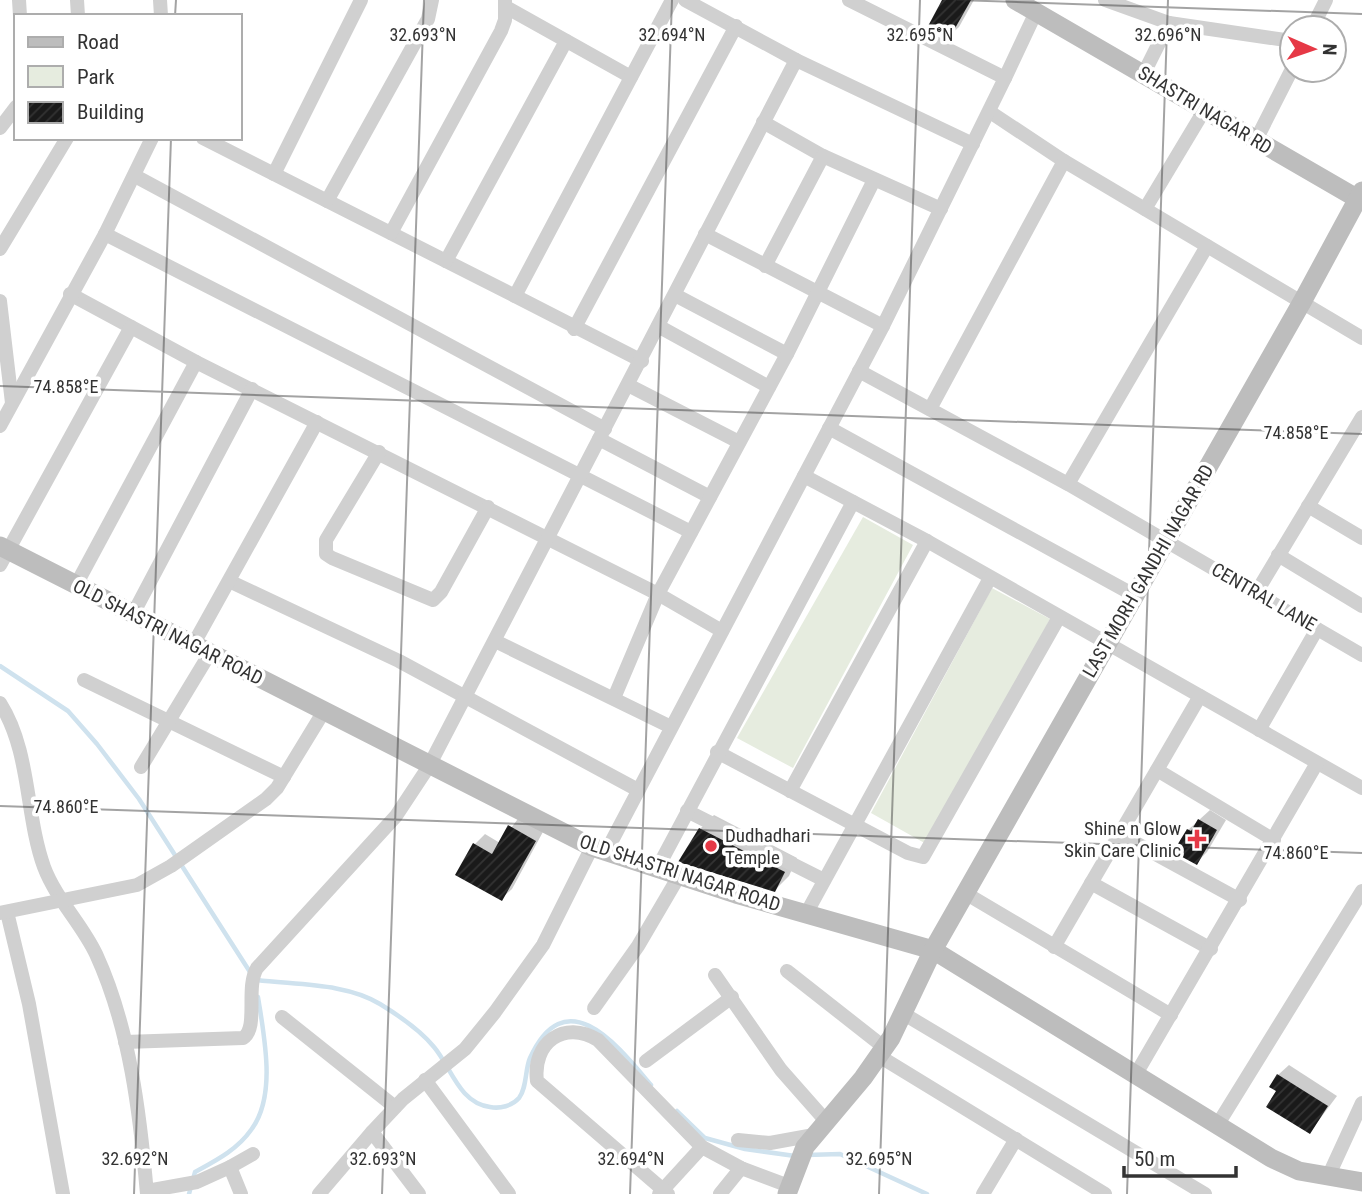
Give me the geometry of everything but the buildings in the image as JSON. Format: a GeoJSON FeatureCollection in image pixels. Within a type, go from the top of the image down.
{"type":"FeatureCollection","features":[{"type":"Feature","properties":{"kind":"street"},"geometry":{"type":"LineString","coordinates":[[274,174],[361,0]]}},
{"type":"Feature","properties":{"kind":"street"},"geometry":{"type":"LineString","coordinates":[[327,201],[428,19],[432,0]]}},
{"type":"Feature","properties":{"kind":"street"},"geometry":{"type":"LineString","coordinates":[[515,296],[672,0]]}},
{"type":"Feature","properties":{"kind":"street"},"geometry":{"type":"LineString","coordinates":[[685,0],[796,60],[973,144]]}},
{"type":"Feature","properties":{"kind":"street"},"geometry":{"type":"LineString","coordinates":[[849,0],[1005,78]]}},
{"type":"Feature","properties":{"kind":"street","name":"SHASTRI NAGAR RD"},"geometry":{"type":"LineString","coordinates":[[1015,0],[1359,201]]}},
{"type":"Feature","properties":{"kind":"street"},"geometry":{"type":"LineString","coordinates":[[1105,0],[1169,23],[1278,39]]}},
{"type":"Feature","properties":{"kind":"street"},"geometry":{"type":"LineString","coordinates":[[391,233],[501,31],[505,3],[631,77]]}},
{"type":"Feature","properties":{"kind":"street"},"geometry":{"type":"LineString","coordinates":[[319,1194],[394,1107],[453,1060],[495,1012],[543,945],[599,849],[638,790],[883,326],[990,112],[1036,12]]}},
{"type":"Feature","properties":{"kind":"street"},"geometry":{"type":"LineString","coordinates":[[1144,73],[1169,23]]}},
{"type":"Feature","properties":{"kind":"street"},"geometry":{"type":"LineString","coordinates":[[574,329],[736,26]]}},
{"type":"Feature","properties":{"kind":"street"},"geometry":{"type":"LineString","coordinates":[[446,261],[566,41]]}},
{"type":"Feature","properties":{"kind":"street"},"geometry":{"type":"LineString","coordinates":[[125,1042],[243,1038],[248,1035],[251,1026],[254,973],[396,816],[429,766],[796,60]]}},
{"type":"Feature","properties":{"kind":"street"},"geometry":{"type":"LineString","coordinates":[[1256,140],[1284,84]]}},
{"type":"Feature","properties":{"kind":"street"},"geometry":{"type":"LineString","coordinates":[[1145,209],[1205,109]]}},
{"type":"Feature","properties":{"kind":"street"},"geometry":{"type":"LineString","coordinates":[[0,128],[14,110]]}},
{"type":"Feature","properties":{"kind":"street"},"geometry":{"type":"LineString","coordinates":[[990,112],[1064,161],[1362,338]]}},
{"type":"Feature","properties":{"kind":"street"},"geometry":{"type":"LineString","coordinates":[[763,122],[824,156],[941,209]]}},
{"type":"Feature","properties":{"kind":"street"},"geometry":{"type":"LineString","coordinates":[[0,249],[66,140]]}},
{"type":"Feature","properties":{"kind":"street"},"geometry":{"type":"LineString","coordinates":[[0,426],[105,234],[151,140]]}},
{"type":"Feature","properties":{"kind":"street"},"geometry":{"type":"LineString","coordinates":[[207,140],[515,296],[574,329],[642,360]]}},
{"type":"Feature","properties":{"kind":"street"},"geometry":{"type":"LineString","coordinates":[[765,267],[824,156]]}},
{"type":"Feature","properties":{"kind":"street"},"geometry":{"type":"LineString","coordinates":[[930,409],[1064,161]]}},
{"type":"Feature","properties":{"kind":"street"},"geometry":{"type":"LineString","coordinates":[[135,176],[602,434],[710,497]]}},
{"type":"Feature","properties":{"kind":"street"},"geometry":{"type":"LineString","coordinates":[[614,698],[658,594],[819,295],[874,180]]}},
{"type":"Feature","properties":{"kind":"street","name":"LAST MORH GANDHI NAGAR RD"},"geometry":{"type":"LineString","coordinates":[[789,1185],[815,1135],[882,1052],[904,1014],[933,950],[1359,201]]}},
{"type":"Feature","properties":{"kind":"street"},"geometry":{"type":"LineString","coordinates":[[105,234],[691,532]]}},
{"type":"Feature","properties":{"kind":"street"},"geometry":{"type":"LineString","coordinates":[[705,234],[883,326]]}},
{"type":"Feature","properties":{"kind":"street"},"geometry":{"type":"LineString","coordinates":[[1068,484],[1207,246]]}},
{"type":"Feature","properties":{"kind":"street"},"geometry":{"type":"LineString","coordinates":[[70,294],[197,362],[658,594],[722,631]]}},
{"type":"Feature","properties":{"kind":"street"},"geometry":{"type":"LineString","coordinates":[[675,295],[787,354]]}},
{"type":"Feature","properties":{"kind":"street"},"geometry":{"type":"LineString","coordinates":[[0,301],[12,402]]}},
{"type":"Feature","properties":{"kind":"street"},"geometry":{"type":"LineString","coordinates":[[658,326],[769,387]]}},
{"type":"Feature","properties":{"kind":"street"},"geometry":{"type":"LineString","coordinates":[[4,554],[131,327]]}},
{"type":"Feature","properties":{"kind":"street"},"geometry":{"type":"LineString","coordinates":[[76,585],[197,362]]}},
{"type":"Feature","properties":{"kind":"street","name":"CENTRAL LANE"},"geometry":{"type":"LineString","coordinates":[[859,371],[1166,539],[1362,655]]}},
{"type":"Feature","properties":{"kind":"street"},"geometry":{"type":"LineString","coordinates":[[628,385],[739,442]]}},
{"type":"Feature","properties":{"kind":"street"},"geometry":{"type":"LineString","coordinates":[[133,614],[252,389]]}},
{"type":"Feature","properties":{"kind":"street"},"geometry":{"type":"LineString","coordinates":[[1256,593],[1308,506],[1357,437],[1362,417]]}},
{"type":"Feature","properties":{"kind":"street"},"geometry":{"type":"LineString","coordinates":[[141,767],[169,721],[229,581],[317,422]]}},
{"type":"Feature","properties":{"kind":"street"},"geometry":{"type":"LineString","coordinates":[[829,428],[1134,595]]}},
{"type":"Feature","properties":{"kind":"street"},"geometry":{"type":"LineString","coordinates":[[379,452],[327,540],[326,554],[332,558],[433,600],[441,592],[488,507]]}},
{"type":"Feature","properties":{"kind":"street"},"geometry":{"type":"LineString","coordinates":[[804,476],[927,541],[1362,788]]}},
{"type":"Feature","properties":{"kind":"street"},"geometry":{"type":"LineString","coordinates":[[657,869],[717,752],[853,502]]}},
{"type":"Feature","properties":{"kind":"street"},"geometry":{"type":"LineString","coordinates":[[1308,506],[1362,538]]}},
{"type":"Feature","properties":{"kind":"street"},"geometry":{"type":"LineString","coordinates":[[790,791],[927,541]]}},
{"type":"Feature","properties":{"kind":"street","name":"OLD SHASTRI NAGAR ROAD"},"geometry":{"type":"LineString","coordinates":[[4,554],[76,585],[429,766],[599,849],[678,876],[933,950],[1288,1167],[1362,1182]]}},
{"type":"Feature","properties":{"kind":"street"},"geometry":{"type":"LineString","coordinates":[[1279,555],[1362,606]]}},
{"type":"Feature","properties":{"kind":"street"},"geometry":{"type":"LineString","coordinates":[[806,914],[990,578]]}},
{"type":"Feature","properties":{"kind":"street"},"geometry":{"type":"LineString","coordinates":[[229,581],[465,695],[638,790]]}},
{"type":"Feature","properties":{"kind":"street"},"geometry":{"type":"LineString","coordinates":[[717,752],[908,853],[923,856],[1059,617]]}},
{"type":"Feature","properties":{"kind":"street"},"geometry":{"type":"LineString","coordinates":[[1259,730],[1317,629]]}},
{"type":"Feature","properties":{"kind":"street"},"geometry":{"type":"LineString","coordinates":[[495,640],[671,727]]}},
{"type":"Feature","properties":{"kind":"street"},"geometry":{"type":"LineString","coordinates":[[84,680],[284,777]]}},
{"type":"Feature","properties":{"kind":"street"},"geometry":{"type":"LineString","coordinates":[[1054,947],[1200,696]]}},
{"type":"Feature","properties":{"kind":"street"},"geometry":{"type":"LineString","coordinates":[[0,703],[13,727],[45,869],[104,972],[125,1042],[147,1192],[191,1183],[253,1154]]}},
{"type":"Feature","properties":{"kind":"street"},"geometry":{"type":"LineString","coordinates":[[63,1194],[34,1029],[4,912],[137,885],[172,866],[266,799],[284,777],[324,711]]}},
{"type":"Feature","properties":{"kind":"street"},"geometry":{"type":"LineString","coordinates":[[1136,1074],[1240,900],[1317,763]]}},
{"type":"Feature","properties":{"kind":"street"},"geometry":{"type":"LineString","coordinates":[[1157,770],[1274,840]]}},
{"type":"Feature","properties":{"kind":"street"},"geometry":{"type":"LineString","coordinates":[[687,811],[824,880]]}},
{"type":"Feature","properties":{"kind":"street"},"geometry":{"type":"LineString","coordinates":[[1119,834],[1240,900]]}},
{"type":"Feature","properties":{"kind":"street"},"geometry":{"type":"LineString","coordinates":[[594,1008],[638,946],[678,876]]}},
{"type":"Feature","properties":{"kind":"street"},"geometry":{"type":"LineString","coordinates":[[1091,883],[1211,949]]}},
{"type":"Feature","properties":{"kind":"street"},"geometry":{"type":"LineString","coordinates":[[1218,1124],[1362,891]]}},
{"type":"Feature","properties":{"kind":"street"},"geometry":{"type":"LineString","coordinates":[[965,893],[1171,1015]]}},
{"type":"Feature","properties":{"kind":"street"},"geometry":{"type":"LineString","coordinates":[[787,971],[882,1052],[1105,1194]]}},
{"type":"Feature","properties":{"kind":"street"},"geometry":{"type":"LineString","coordinates":[[715,975],[781,1070],[815,1135],[770,1143],[738,1140]]}},
{"type":"Feature","properties":{"kind":"street"},"geometry":{"type":"LineString","coordinates":[[646,1061],[732,997]]}},
{"type":"Feature","properties":{"kind":"street"},"geometry":{"type":"LineString","coordinates":[[904,1014],[1205,1194]]}},
{"type":"Feature","properties":{"kind":"street"},"geometry":{"type":"LineString","coordinates":[[282,1017],[394,1107]]}},
{"type":"Feature","properties":{"kind":"street"},"geometry":{"type":"LineString","coordinates":[[702,1147],[663,1193],[537,1081],[539,1061],[552,1038],[570,1030],[587,1033],[598,1040],[702,1147],[741,1168],[789,1185]]}},
{"type":"Feature","properties":{"kind":"street"},"geometry":{"type":"LineString","coordinates":[[428,1078],[509,1194]]}},
{"type":"Feature","properties":{"kind":"street"},"geometry":{"type":"LineString","coordinates":[[1328,1177],[1360,1112]]}},
{"type":"Feature","properties":{"kind":"street"},"geometry":{"type":"LineString","coordinates":[[372,1132],[419,1194]]}},
{"type":"Feature","properties":{"kind":"street"},"geometry":{"type":"LineString","coordinates":[[983,1194],[1016,1139]]}},
{"type":"Feature","properties":{"kind":"street"},"geometry":{"type":"LineString","coordinates":[[230,1167],[241,1194]]}},
{"type":"Feature","properties":{"kind":"street"},"geometry":{"type":"LineString","coordinates":[[720,1194],[741,1168]]}},
{"type":"Feature","properties":{"kind":"green space"},"geometry":{"type":"Polygon","coordinates":[[[863,517],[913,545],[793,768],[737,738],[863,517]]]}},
{"type":"Feature","properties":{"kind":"green space"},"geometry":{"type":"Polygon","coordinates":[[[992,588],[1050,619],[928,845],[871,813],[992,588]]]}},
{"type":"Feature","properties":{"kind":"waterway"},"geometry":{"type":"LineString","coordinates":[[0,666],[68,711],[97,744],[139,799],[250,972]]}},
{"type":"Feature","properties":{"kind":"waterway"},"geometry":{"type":"LineString","coordinates":[[257,980],[336,988],[367,997],[380,1004],[429,1041],[463,1092],[479,1104],[490,1107],[506,1106],[519,1098],[530,1058],[544,1035],[559,1023],[575,1022],[592,1027],[608,1038],[651,1085]]}},
{"type":"Feature","properties":{"kind":"waterway"},"geometry":{"type":"LineString","coordinates":[[189,1194],[195,1172],[239,1143],[259,1116],[264,1100],[266,1065],[258,997]]}},
{"type":"Feature","properties":{"kind":"waterway"},"geometry":{"type":"LineString","coordinates":[[677,1111],[705,1138],[745,1149],[795,1156]]}},
{"type":"Feature","properties":{"kind":"waterway"},"geometry":{"type":"LineString","coordinates":[[807,1155],[840,1154],[927,1194]]}},
{"type":"Feature","properties":{"kind":"place","name":"Shine n Glow Skin Care Clinic"},"geometry":{"type":"Point","coordinates":[1197,839]}},
{"type":"Feature","properties":{"kind":"place","name":"Dudhadhari Temple"},"geometry":{"type":"Point","coordinates":[711,846]}}]}
